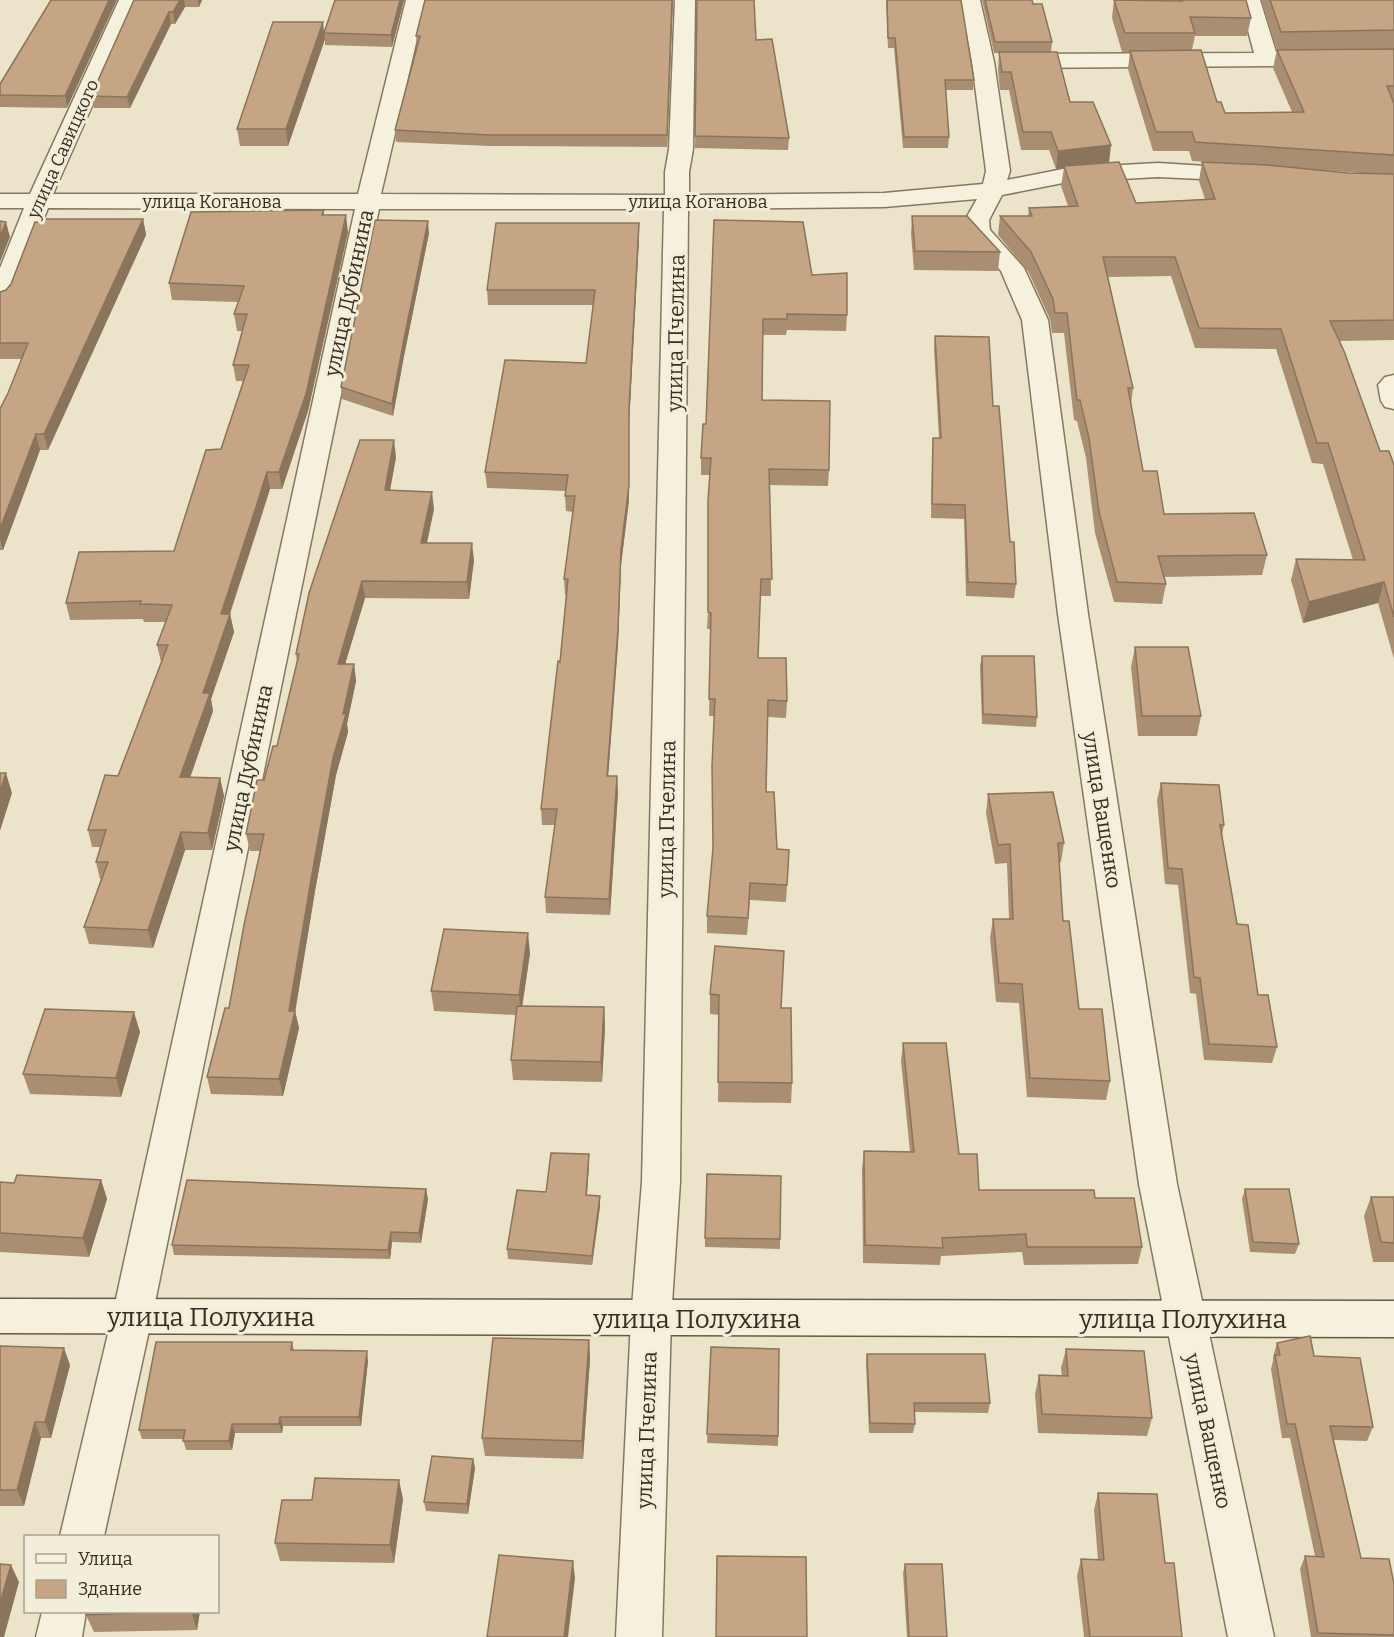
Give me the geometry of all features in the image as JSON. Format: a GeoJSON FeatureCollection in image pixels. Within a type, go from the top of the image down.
{"type":"FeatureCollection","features":[{"type":"Feature","properties":{"kind":"street","name":"улица Савицкого"},"geometry":{"type":"LineString","coordinates":[[0,299],[52,167],[68,140],[129,0]]}},
{"type":"Feature","properties":{"kind":"street","name":"улица Дубинина"},"geometry":{"type":"LineString","coordinates":[[82,1535],[132,1317],[369,202],[417,0]]}},
{"type":"Feature","properties":{"kind":"street","name":"улица Пчелина"},"geometry":{"type":"LineString","coordinates":[[639,1637],[651,1319],[661,1170],[677,172],[681,148],[686,0]]}},
{"type":"Feature","properties":{"kind":"street","name":"улица Ващенко"},"geometry":{"type":"LineString","coordinates":[[970,0],[984,62],[998,153],[998,171],[993,190],[977,220],[978,232],[1012,268],[1035,320],[1073,614],[1156,1173],[1184,1319],[1251,1637]]}},
{"type":"Feature","properties":{"kind":"street"},"geometry":{"type":"LineString","coordinates":[[1250,0],[1267,60]]}},
{"type":"Feature","properties":{"kind":"street"},"geometry":{"type":"LineString","coordinates":[[984,62],[1394,58]]}},
{"type":"Feature","properties":{"kind":"street","name":"улица Коганова"},"geometry":{"type":"LineString","coordinates":[[0,201],[884,200],[993,190],[1068,175],[1147,170],[1263,175]]}},
{"type":"Feature","properties":{"kind":"street"},"geometry":{"type":"LineString","coordinates":[[1394,383],[1391,385],[1394,400]]}},
{"type":"Feature","properties":{"kind":"street","name":"улица Полухина"},"geometry":{"type":"LineString","coordinates":[[0,1316],[1394,1319]]}},
{"type":"Feature","properties":{"kind":"street"},"geometry":{"type":"LineString","coordinates":[[59,1637],[64,1613]]}},
{"type":"Feature","properties":{"kind":"building"},"geometry":{"type":"Polygon","coordinates":[[[51,0],[109,0],[65,96],[0,95],[0,84],[51,0]]]}},
{"type":"Feature","properties":{"kind":"building"},"geometry":{"type":"Polygon","coordinates":[[[134,0],[180,0],[173,12],[169,12],[127,97],[91,96],[134,0]]]}},
{"type":"Feature","properties":{"kind":"building"},"geometry":{"type":"Polygon","coordinates":[[[335,0],[400,0],[391,35],[324,33],[335,0]]]}},
{"type":"Feature","properties":{"kind":"building"},"geometry":{"type":"Polygon","coordinates":[[[425,0],[672,0],[667,135],[489,135],[395,130],[420,36],[416,36],[425,0]]]}},
{"type":"Feature","properties":{"kind":"building"},"geometry":{"type":"Polygon","coordinates":[[[697,0],[754,0],[756,40],[772,39],[789,138],[695,136],[697,0]]]}},
{"type":"Feature","properties":{"kind":"building"},"geometry":{"type":"Polygon","coordinates":[[[887,0],[961,0],[974,80],[945,80],[949,137],[904,137],[895,38],[888,38],[887,0]]]}},
{"type":"Feature","properties":{"kind":"building"},"geometry":{"type":"Polygon","coordinates":[[[985,0],[1032,0],[1033,4],[1042,4],[1052,42],[995,42],[985,0]]]}},
{"type":"Feature","properties":{"kind":"building"},"geometry":{"type":"Polygon","coordinates":[[[1114,0],[1246,0],[1251,18],[1190,17],[1195,33],[1125,33],[1114,0]]]}},
{"type":"Feature","properties":{"kind":"building"},"geometry":{"type":"Polygon","coordinates":[[[1270,0],[1394,0],[1394,30],[1281,32],[1270,0]]]}},
{"type":"Feature","properties":{"kind":"building"},"geometry":{"type":"Polygon","coordinates":[[[273,22],[323,22],[286,129],[237,129],[273,22]]]}},
{"type":"Feature","properties":{"kind":"building"},"geometry":{"type":"Polygon","coordinates":[[[1394,49],[1394,86],[1387,86],[1394,104],[1394,155],[1195,142],[1192,132],[1156,132],[1130,51],[1201,50],[1217,102],[1221,102],[1225,113],[1304,112],[1277,50],[1394,49]]]}},
{"type":"Feature","properties":{"kind":"building"},"geometry":{"type":"Polygon","coordinates":[[[999,52],[1057,52],[1070,102],[1093,102],[1111,145],[1058,151],[1051,132],[1023,132],[1011,72],[1002,72],[999,52]]]}},
{"type":"Feature","properties":{"kind":"building"},"geometry":{"type":"Polygon","coordinates":[[[1119,162],[1136,203],[1215,199],[1202,162],[1267,165],[1348,173],[1394,174],[1394,320],[1330,321],[1344,351],[1380,451],[1389,451],[1394,465],[1394,617],[1384,582],[1309,602],[1296,559],[1365,560],[1328,443],[1317,443],[1281,329],[1199,328],[1175,257],[1103,257],[1133,388],[1128,388],[1143,471],[1157,471],[1164,514],[1254,513],[1267,555],[1158,556],[1166,584],[1117,582],[1099,512],[1089,438],[1080,400],[1077,400],[1067,313],[1055,313],[1053,299],[1031,252],[1000,216],[1032,216],[1029,208],[1078,206],[1064,166],[1119,162]]]}},
{"type":"Feature","properties":{"kind":"building"},"geometry":{"type":"Polygon","coordinates":[[[324,210],[322,215],[346,215],[306,394],[279,472],[267,472],[221,614],[230,614],[203,693],[210,693],[180,777],[220,778],[208,833],[181,832],[148,930],[84,927],[108,862],[96,862],[106,830],[88,830],[105,775],[118,776],[168,645],[157,645],[172,605],[140,604],[141,601],[66,603],[79,552],[174,551],[206,450],[221,449],[249,365],[233,365],[247,314],[234,314],[244,286],[169,283],[191,212],[324,210]]]}},
{"type":"Feature","properties":{"kind":"building"},"geometry":{"type":"Polygon","coordinates":[[[912,216],[967,216],[1000,252],[915,251],[912,216]]]}},
{"type":"Feature","properties":{"kind":"building"},"geometry":{"type":"Polygon","coordinates":[[[43,219],[143,219],[44,434],[36,434],[0,529],[0,409],[28,343],[0,343],[0,292],[6,290],[11,284],[35,222],[41,222],[43,219]]]}},
{"type":"Feature","properties":{"kind":"building"},"geometry":{"type":"Polygon","coordinates":[[[375,220],[428,221],[392,404],[341,387],[375,220]]]}},
{"type":"Feature","properties":{"kind":"building"},"geometry":{"type":"Polygon","coordinates":[[[714,220],[803,222],[812,275],[847,273],[847,315],[787,314],[787,319],[763,319],[762,400],[830,401],[829,470],[769,469],[772,579],[761,579],[758,658],[786,658],[787,701],[768,700],[766,792],[774,792],[777,849],[789,850],[787,885],[750,883],[748,918],[707,916],[713,848],[712,766],[715,699],[709,699],[711,613],[708,612],[708,501],[711,458],[701,458],[703,424],[706,424],[714,220]]]}},
{"type":"Feature","properties":{"kind":"building"},"geometry":{"type":"Polygon","coordinates":[[[0,221],[6,222],[0,237],[0,221]]]}},
{"type":"Feature","properties":{"kind":"building"},"geometry":{"type":"Polygon","coordinates":[[[496,223],[639,223],[629,409],[629,485],[621,549],[618,629],[607,776],[617,776],[609,899],[545,897],[557,809],[541,809],[558,661],[560,662],[568,579],[564,579],[575,496],[565,496],[568,475],[485,472],[505,360],[586,363],[595,290],[487,290],[496,223]]]}},
{"type":"Feature","properties":{"kind":"building"},"geometry":{"type":"Polygon","coordinates":[[[935,336],[989,337],[993,406],[999,406],[1010,542],[1014,542],[1016,584],[968,582],[965,505],[932,504],[933,438],[941,438],[935,336]]]}},
{"type":"Feature","properties":{"kind":"building"},"geometry":{"type":"Polygon","coordinates":[[[360,440],[394,440],[385,490],[432,492],[421,543],[472,543],[467,582],[362,581],[338,664],[354,664],[343,714],[346,714],[333,758],[312,874],[289,1011],[295,1011],[279,1079],[207,1077],[225,1008],[229,1008],[264,834],[246,834],[257,780],[264,780],[273,746],[277,746],[299,654],[296,654],[309,593],[360,440]]]}},
{"type":"Feature","properties":{"kind":"building"},"geometry":{"type":"Polygon","coordinates":[[[1135,647],[1188,647],[1201,716],[1142,716],[1135,647]]]}},
{"type":"Feature","properties":{"kind":"building"},"geometry":{"type":"Polygon","coordinates":[[[982,656],[1034,656],[1037,717],[983,714],[982,656]]]}},
{"type":"Feature","properties":{"kind":"building"},"geometry":{"type":"Polygon","coordinates":[[[0,773],[6,773],[0,792],[0,773]]]}},
{"type":"Feature","properties":{"kind":"building"},"geometry":{"type":"Polygon","coordinates":[[[1161,783],[1219,785],[1224,825],[1220,825],[1237,924],[1248,925],[1258,995],[1268,995],[1277,1047],[1209,1044],[1200,978],[1194,977],[1182,869],[1168,868],[1161,783]]]}},
{"type":"Feature","properties":{"kind":"building"},"geometry":{"type":"Polygon","coordinates":[[[1053,792],[1064,843],[1058,843],[1063,921],[1069,921],[1079,1009],[1102,1009],[1110,1081],[1030,1078],[1022,984],[999,983],[993,919],[1013,919],[1010,844],[998,845],[988,794],[1053,792]]]}},
{"type":"Feature","properties":{"kind":"building"},"geometry":{"type":"Polygon","coordinates":[[[444,929],[528,933],[519,995],[431,991],[444,929]]]}},
{"type":"Feature","properties":{"kind":"building"},"geometry":{"type":"Polygon","coordinates":[[[715,946],[784,951],[781,1008],[791,1008],[792,1083],[718,1082],[719,995],[710,994],[715,946]]]}},
{"type":"Feature","properties":{"kind":"building"},"geometry":{"type":"Polygon","coordinates":[[[517,1006],[604,1007],[601,1062],[511,1060],[517,1006]]]}},
{"type":"Feature","properties":{"kind":"building"},"geometry":{"type":"Polygon","coordinates":[[[45,1009],[134,1012],[116,1078],[23,1074],[45,1009]]]}},
{"type":"Feature","properties":{"kind":"building"},"geometry":{"type":"Polygon","coordinates":[[[903,1043],[946,1043],[959,1154],[977,1154],[979,1190],[1094,1190],[1095,1198],[1134,1198],[1142,1247],[1027,1247],[1026,1234],[942,1238],[943,1248],[865,1245],[864,1151],[914,1152],[903,1043]]]}},
{"type":"Feature","properties":{"kind":"building"},"geometry":{"type":"Polygon","coordinates":[[[551,1153],[589,1154],[586,1195],[600,1196],[592,1256],[507,1249],[517,1190],[546,1192],[551,1153]]]}},
{"type":"Feature","properties":{"kind":"building"},"geometry":{"type":"Polygon","coordinates":[[[707,1174],[781,1176],[780,1239],[705,1238],[707,1174]]]}},
{"type":"Feature","properties":{"kind":"building"},"geometry":{"type":"Polygon","coordinates":[[[17,1175],[101,1180],[83,1238],[0,1233],[0,1182],[14,1183],[17,1175]]]}},
{"type":"Feature","properties":{"kind":"building"},"geometry":{"type":"Polygon","coordinates":[[[187,1180],[426,1189],[419,1233],[391,1232],[388,1250],[172,1245],[187,1180]]]}},
{"type":"Feature","properties":{"kind":"building"},"geometry":{"type":"Polygon","coordinates":[[[1245,1189],[1289,1189],[1299,1244],[1253,1242],[1245,1189]]]}},
{"type":"Feature","properties":{"kind":"building"},"geometry":{"type":"Polygon","coordinates":[[[1371,1197],[1394,1197],[1394,1243],[1381,1242],[1371,1197]]]}},
{"type":"Feature","properties":{"kind":"building"},"geometry":{"type":"Polygon","coordinates":[[[1310,1336],[1314,1356],[1360,1358],[1373,1427],[1330,1426],[1361,1558],[1389,1559],[1394,1584],[1394,1635],[1318,1633],[1305,1556],[1324,1557],[1295,1424],[1287,1424],[1275,1355],[1280,1355],[1277,1343],[1310,1336]]]}},
{"type":"Feature","properties":{"kind":"building"},"geometry":{"type":"Polygon","coordinates":[[[493,1338],[589,1340],[582,1441],[482,1438],[493,1338]]]}},
{"type":"Feature","properties":{"kind":"building"},"geometry":{"type":"Polygon","coordinates":[[[156,1342],[292,1342],[291,1350],[367,1351],[359,1417],[280,1417],[279,1424],[232,1424],[229,1441],[183,1441],[185,1430],[139,1430],[156,1342]]]}},
{"type":"Feature","properties":{"kind":"building"},"geometry":{"type":"Polygon","coordinates":[[[0,1346],[64,1348],[45,1422],[35,1422],[17,1490],[0,1490],[0,1346]]]}},
{"type":"Feature","properties":{"kind":"building"},"geometry":{"type":"Polygon","coordinates":[[[711,1347],[779,1349],[778,1436],[707,1434],[711,1347]]]}},
{"type":"Feature","properties":{"kind":"building"},"geometry":{"type":"Polygon","coordinates":[[[1066,1349],[1144,1351],[1152,1418],[1042,1414],[1039,1375],[1068,1376],[1066,1349]]]}},
{"type":"Feature","properties":{"kind":"building"},"geometry":{"type":"Polygon","coordinates":[[[867,1354],[985,1354],[990,1403],[914,1403],[915,1424],[870,1423],[867,1354]]]}},
{"type":"Feature","properties":{"kind":"building"},"geometry":{"type":"Polygon","coordinates":[[[432,1456],[473,1459],[467,1504],[424,1502],[432,1456]]]}},
{"type":"Feature","properties":{"kind":"building"},"geometry":{"type":"Polygon","coordinates":[[[315,1478],[399,1480],[390,1545],[275,1543],[282,1500],[312,1500],[315,1478]]]}},
{"type":"Feature","properties":{"kind":"building"},"geometry":{"type":"Polygon","coordinates":[[[1098,1493],[1157,1494],[1165,1563],[1174,1563],[1182,1637],[1090,1637],[1081,1559],[1104,1560],[1098,1493]]]}},
{"type":"Feature","properties":{"kind":"building"},"geometry":{"type":"Polygon","coordinates":[[[499,1555],[573,1561],[564,1637],[487,1637],[499,1555]]]}},
{"type":"Feature","properties":{"kind":"building"},"geometry":{"type":"Polygon","coordinates":[[[717,1556],[806,1557],[807,1637],[716,1637],[717,1556]]]}},
{"type":"Feature","properties":{"kind":"building"},"geometry":{"type":"Polygon","coordinates":[[[0,1564],[11,1565],[0,1603],[0,1564]]]}},
{"type":"Feature","properties":{"kind":"building"},"geometry":{"type":"Polygon","coordinates":[[[905,1564],[942,1564],[947,1637],[909,1637],[905,1564]]]}},
{"type":"Feature","properties":{"kind":"building"},"geometry":{"type":"Polygon","coordinates":[[[86,1613],[138,1613],[86,1615],[86,1613]]]}}]}
